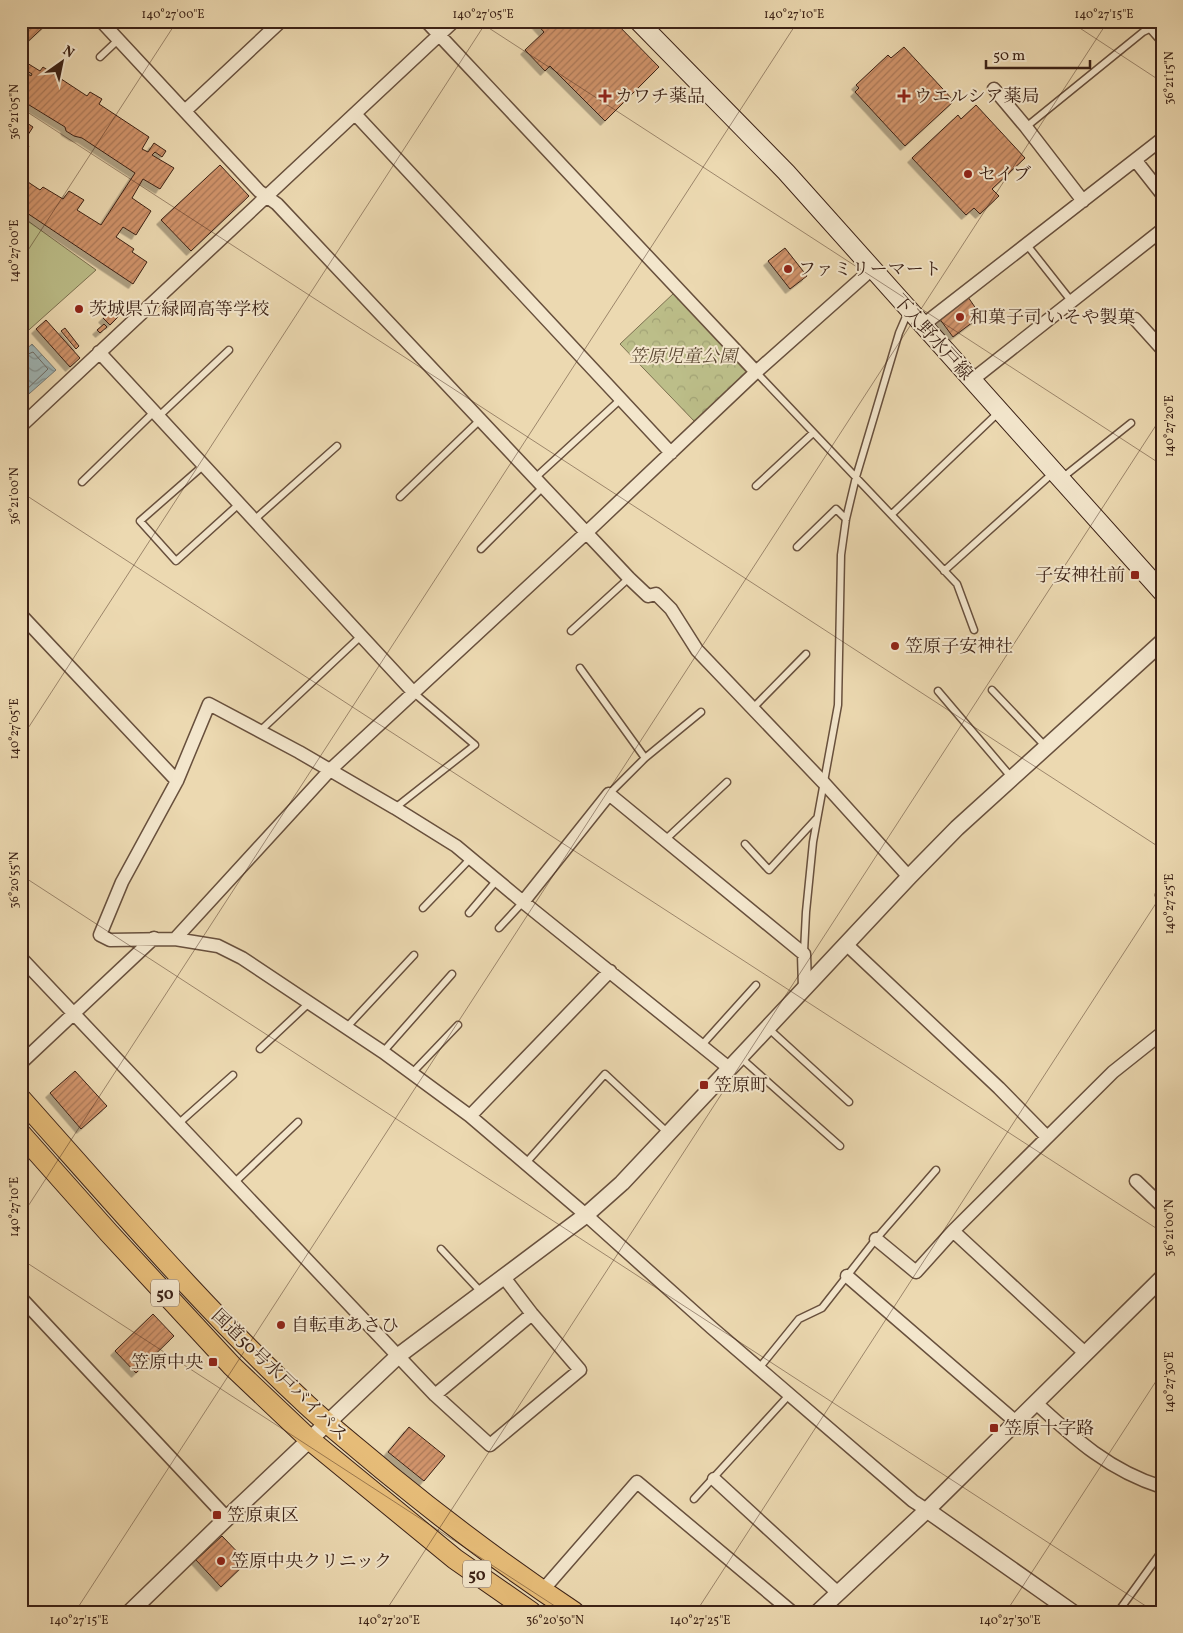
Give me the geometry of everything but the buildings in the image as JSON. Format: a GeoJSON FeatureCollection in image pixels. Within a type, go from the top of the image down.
{"type":"FeatureCollection","features":[{"type":"Feature","properties":{"kind":"highway","name":"国道50号水戸バイパス"},"geometry":{"type":"LineString","coordinates":[[21,1099],[206,1304],[250,1350],[327,1424],[439,1515],[542,1591],[574,1612]]}},
{"type":"Feature","properties":{"kind":"highway","name":"国道50号水戸バイパス"},"geometry":{"type":"LineString","coordinates":[[21,1134],[232,1366],[310,1440],[455,1559],[522,1609]]}},
{"type":"Feature","properties":{"kind":"main road","name":"下入野水戸線"},"geometry":{"type":"LineString","coordinates":[[638,21],[786,172],[1162,592]]}},
{"type":"Feature","properties":{"kind":"street"},"geometry":{"type":"LineString","coordinates":[[101,21],[259,191],[284,211],[629,578],[648,596],[656,594],[671,610],[697,650],[823,782],[909,877]]}},
{"type":"Feature","properties":{"kind":"street"},"geometry":{"type":"LineString","coordinates":[[185,112],[282,21]]}},
{"type":"Feature","properties":{"kind":"street"},"geometry":{"type":"LineString","coordinates":[[426,21],[756,372]]}},
{"type":"Feature","properties":{"kind":"street"},"geometry":{"type":"LineString","coordinates":[[21,426],[356,115],[454,21]]}},
{"type":"Feature","properties":{"kind":"street"},"geometry":{"type":"LineString","coordinates":[[1153,24],[1162,38]]}},
{"type":"Feature","properties":{"kind":"street"},"geometry":{"type":"LineString","coordinates":[[994,90],[1026,126],[1083,201]]}},
{"type":"Feature","properties":{"kind":"street"},"geometry":{"type":"LineString","coordinates":[[356,115],[671,453]]}},
{"type":"Feature","properties":{"kind":"street"},"geometry":{"type":"LineString","coordinates":[[923,325],[1162,139]]}},
{"type":"Feature","properties":{"kind":"street"},"geometry":{"type":"LineString","coordinates":[[1136,161],[1162,194]]}},
{"type":"Feature","properties":{"kind":"street"},"geometry":{"type":"LineString","coordinates":[[972,380],[1162,230]]}},
{"type":"Feature","properties":{"kind":"street"},"geometry":{"type":"LineString","coordinates":[[174,939],[330,770],[414,694],[756,372],[872,269]]}},
{"type":"Feature","properties":{"kind":"street"},"geometry":{"type":"LineString","coordinates":[[1135,319],[1162,349]]}},
{"type":"Feature","properties":{"kind":"street"},"geometry":{"type":"LineString","coordinates":[[99,352],[414,694]]}},
{"type":"Feature","properties":{"kind":"street"},"geometry":{"type":"LineString","coordinates":[[21,615],[176,781]]}},
{"type":"Feature","properties":{"kind":"street"},"geometry":{"type":"LineString","coordinates":[[133,1611],[227,1518],[398,1356],[586,1215],[622,1183],[957,828],[1162,642]]}},
{"type":"Feature","properties":{"kind":"street"},"geometry":{"type":"LineString","coordinates":[[730,1068],[522,902],[456,846],[330,770],[209,704],[176,781],[122,882],[100,935],[110,940],[174,939],[218,946],[242,958],[413,1072],[470,1116],[586,1215],[712,1328],[760,1367],[913,1501],[1072,1612]]}},
{"type":"Feature","properties":{"kind":"street"},"geometry":{"type":"LineString","coordinates":[[522,902],[609,794],[804,954],[805,988]]}},
{"type":"Feature","properties":{"kind":"street"},"geometry":{"type":"LineString","coordinates":[[21,1063],[154,938]]}},
{"type":"Feature","properties":{"kind":"street"},"geometry":{"type":"LineString","coordinates":[[846,944],[999,1088],[1047,1137]]}},
{"type":"Feature","properties":{"kind":"street"},"geometry":{"type":"LineString","coordinates":[[21,958],[398,1356],[436,1395],[490,1445],[580,1370],[532,1314],[503,1276]]}},
{"type":"Feature","properties":{"kind":"street"},"geometry":{"type":"LineString","coordinates":[[470,1116],[610,971]]}},
{"type":"Feature","properties":{"kind":"street"},"geometry":{"type":"LineString","coordinates":[[876,1239],[916,1272],[953,1231],[1113,1072],[1162,1033]]}},
{"type":"Feature","properties":{"kind":"street"},"geometry":{"type":"LineString","coordinates":[[1136,1181],[1162,1206]]}},
{"type":"Feature","properties":{"kind":"street"},"geometry":{"type":"LineString","coordinates":[[953,1231],[1085,1353]]}},
{"type":"Feature","properties":{"kind":"street"},"geometry":{"type":"LineString","coordinates":[[847,1276],[1016,1422]]}},
{"type":"Feature","properties":{"kind":"street"},"geometry":{"type":"LineString","coordinates":[[818,1612],[927,1510],[1162,1278]]}},
{"type":"Feature","properties":{"kind":"street"},"geometry":{"type":"LineString","coordinates":[[21,1298],[227,1518]]}},
{"type":"Feature","properties":{"kind":"street"},"geometry":{"type":"LineString","coordinates":[[436,1395],[532,1314]]}},
{"type":"Feature","properties":{"kind":"street"},"geometry":{"type":"LineString","coordinates":[[1036,1403],[1071,1435],[1098,1455],[1122,1471],[1162,1487]]}},
{"type":"Feature","properties":{"kind":"street"},"geometry":{"type":"LineString","coordinates":[[714,1479],[838,1593]]}},
{"type":"Feature","properties":{"kind":"street"},"geometry":{"type":"LineString","coordinates":[[542,1591],[637,1482],[792,1612]]}},
{"type":"Feature","properties":{"kind":"lane"},"geometry":{"type":"LineString","coordinates":[[1026,126],[1153,24]]}},
{"type":"Feature","properties":{"kind":"lane"},"geometry":{"type":"LineString","coordinates":[[100,57],[118,40]]}},
{"type":"Feature","properties":{"kind":"lane"},"geometry":{"type":"LineString","coordinates":[[1026,245],[1072,302]]}},
{"type":"Feature","properties":{"kind":"lane"},"geometry":{"type":"LineString","coordinates":[[804,954],[813,842],[838,705],[840,555],[856,478],[899,333],[909,310]]}},
{"type":"Feature","properties":{"kind":"lane"},"geometry":{"type":"LineString","coordinates":[[82,482],[229,350]]}},
{"type":"Feature","properties":{"kind":"lane"},"geometry":{"type":"LineString","coordinates":[[756,372],[957,584],[974,630]]}},
{"type":"Feature","properties":{"kind":"lane"},"geometry":{"type":"LineString","coordinates":[[481,549],[539,483],[621,399]]}},
{"type":"Feature","properties":{"kind":"lane"},"geometry":{"type":"LineString","coordinates":[[892,514],[1000,411]]}},
{"type":"Feature","properties":{"kind":"lane"},"geometry":{"type":"LineString","coordinates":[[400,497],[480,420]]}},
{"type":"Feature","properties":{"kind":"lane"},"geometry":{"type":"LineString","coordinates":[[944,571],[1058,475],[1131,422]]}},
{"type":"Feature","properties":{"kind":"lane"},"geometry":{"type":"LineString","coordinates":[[756,486],[813,433]]}},
{"type":"Feature","properties":{"kind":"lane"},"geometry":{"type":"LineString","coordinates":[[254,520],[337,446]]}},
{"type":"Feature","properties":{"kind":"lane"},"geometry":{"type":"LineString","coordinates":[[204,465],[140,521],[176,562],[239,504]]}},
{"type":"Feature","properties":{"kind":"lane"},"geometry":{"type":"LineString","coordinates":[[797,547],[836,509],[846,519]]}},
{"type":"Feature","properties":{"kind":"lane"},"geometry":{"type":"LineString","coordinates":[[571,631],[629,578]]}},
{"type":"Feature","properties":{"kind":"lane"},"geometry":{"type":"LineString","coordinates":[[260,731],[361,636]]}},
{"type":"Feature","properties":{"kind":"lane"},"geometry":{"type":"LineString","coordinates":[[753,708],[806,654]]}},
{"type":"Feature","properties":{"kind":"lane"},"geometry":{"type":"LineString","coordinates":[[580,668],[644,758]]}},
{"type":"Feature","properties":{"kind":"lane"},"geometry":{"type":"LineString","coordinates":[[992,690],[1046,748]]}},
{"type":"Feature","properties":{"kind":"lane"},"geometry":{"type":"LineString","coordinates":[[938,692],[1013,779]]}},
{"type":"Feature","properties":{"kind":"lane"},"geometry":{"type":"LineString","coordinates":[[395,808],[475,745],[414,694]]}},
{"type":"Feature","properties":{"kind":"lane"},"geometry":{"type":"LineString","coordinates":[[609,794],[644,758],[701,712]]}},
{"type":"Feature","properties":{"kind":"lane"},"geometry":{"type":"LineString","coordinates":[[665,840],[727,782]]}},
{"type":"Feature","properties":{"kind":"lane"},"geometry":{"type":"LineString","coordinates":[[745,844],[769,870],[817,819]]}},
{"type":"Feature","properties":{"kind":"lane"},"geometry":{"type":"LineString","coordinates":[[423,908],[470,859]]}},
{"type":"Feature","properties":{"kind":"lane"},"geometry":{"type":"LineString","coordinates":[[469,913],[497,880]]}},
{"type":"Feature","properties":{"kind":"lane"},"geometry":{"type":"LineString","coordinates":[[1162,891],[1159,895],[1162,897]]}},
{"type":"Feature","properties":{"kind":"lane"},"geometry":{"type":"LineString","coordinates":[[499,928],[522,902]]}},
{"type":"Feature","properties":{"kind":"lane"},"geometry":{"type":"LineString","coordinates":[[346,1028],[414,955]]}},
{"type":"Feature","properties":{"kind":"lane"},"geometry":{"type":"LineString","coordinates":[[384,1052],[452,974]]}},
{"type":"Feature","properties":{"kind":"lane"},"geometry":{"type":"LineString","coordinates":[[701,1046],[756,985]]}},
{"type":"Feature","properties":{"kind":"lane"},"geometry":{"type":"LineString","coordinates":[[260,1049],[309,1003]]}},
{"type":"Feature","properties":{"kind":"lane"},"geometry":{"type":"LineString","coordinates":[[413,1072],[458,1026]]}},
{"type":"Feature","properties":{"kind":"lane"},"geometry":{"type":"LineString","coordinates":[[768,1028],[849,1102]]}},
{"type":"Feature","properties":{"kind":"lane"},"geometry":{"type":"LineString","coordinates":[[740,1057],[840,1146]]}},
{"type":"Feature","properties":{"kind":"lane"},"geometry":{"type":"LineString","coordinates":[[525,1164],[605,1074],[669,1134]]}},
{"type":"Feature","properties":{"kind":"lane"},"geometry":{"type":"LineString","coordinates":[[178,1125],[234,1076]]}},
{"type":"Feature","properties":{"kind":"lane"},"geometry":{"type":"LineString","coordinates":[[234,1184],[298,1122]]}},
{"type":"Feature","properties":{"kind":"lane"},"geometry":{"type":"LineString","coordinates":[[760,1367],[799,1319],[822,1308],[876,1239],[936,1170]]}},
{"type":"Feature","properties":{"kind":"lane"},"geometry":{"type":"LineString","coordinates":[[442,1249],[481,1292]]}},
{"type":"Feature","properties":{"kind":"lane"},"geometry":{"type":"LineString","coordinates":[[694,1499],[790,1394]]}},
{"type":"Feature","properties":{"kind":"lane"},"geometry":{"type":"LineString","coordinates":[[1118,1612],[1162,1552]]}},
{"type":"Feature","properties":{"kind":"green space"},"geometry":{"type":"Polygon","coordinates":[[[21,216],[96,270],[21,337],[21,216]]]}},
{"type":"Feature","properties":{"kind":"green space","name":"笠原児童公園"},"geometry":{"type":"Polygon","coordinates":[[[674,293],[748,372],[695,422],[620,344],[674,293]]]}},
{"type":"Feature","properties":{"kind":"water"},"geometry":{"type":"Polygon","coordinates":[[[32,344],[56,370],[21,401],[21,354],[32,344]]]}},
{"type":"Feature","properties":{"kind":"place","name":"カワチ薬品"},"geometry":{"type":"Point","coordinates":[605,96]}},
{"type":"Feature","properties":{"kind":"place","name":"ウエルシア薬局"},"geometry":{"type":"Point","coordinates":[904,96]}},
{"type":"Feature","properties":{"kind":"place","name":"セイブ"},"geometry":{"type":"Point","coordinates":[968,174]}},
{"type":"Feature","properties":{"kind":"place","name":"ファミリーマート"},"geometry":{"type":"Point","coordinates":[788,269]}},
{"type":"Feature","properties":{"kind":"place","name":"茨城県立緑岡高等学校"},"geometry":{"type":"Point","coordinates":[79,309]}},
{"type":"Feature","properties":{"kind":"place","name":"和菓子司 いそや製菓"},"geometry":{"type":"Point","coordinates":[960,317]}},
{"type":"Feature","properties":{"kind":"place","name":"子安神社前"},"geometry":{"type":"Point","coordinates":[1135,575]}},
{"type":"Feature","properties":{"kind":"place","name":"笠原子安神社"},"geometry":{"type":"Point","coordinates":[895,646]}},
{"type":"Feature","properties":{"kind":"place","name":"笠原町"},"geometry":{"type":"Point","coordinates":[704,1085]}},
{"type":"Feature","properties":{"kind":"place","name":"自転車あさひ"},"geometry":{"type":"Point","coordinates":[281,1325]}},
{"type":"Feature","properties":{"kind":"place","name":"笠原中央"},"geometry":{"type":"Point","coordinates":[213,1362]}},
{"type":"Feature","properties":{"kind":"place","name":"笠原十字路"},"geometry":{"type":"Point","coordinates":[994,1428]}},
{"type":"Feature","properties":{"kind":"place","name":"笠原東区"},"geometry":{"type":"Point","coordinates":[217,1515]}},
{"type":"Feature","properties":{"kind":"place","name":"笠原中央クリニック"},"geometry":{"type":"Point","coordinates":[221,1561]}}]}
